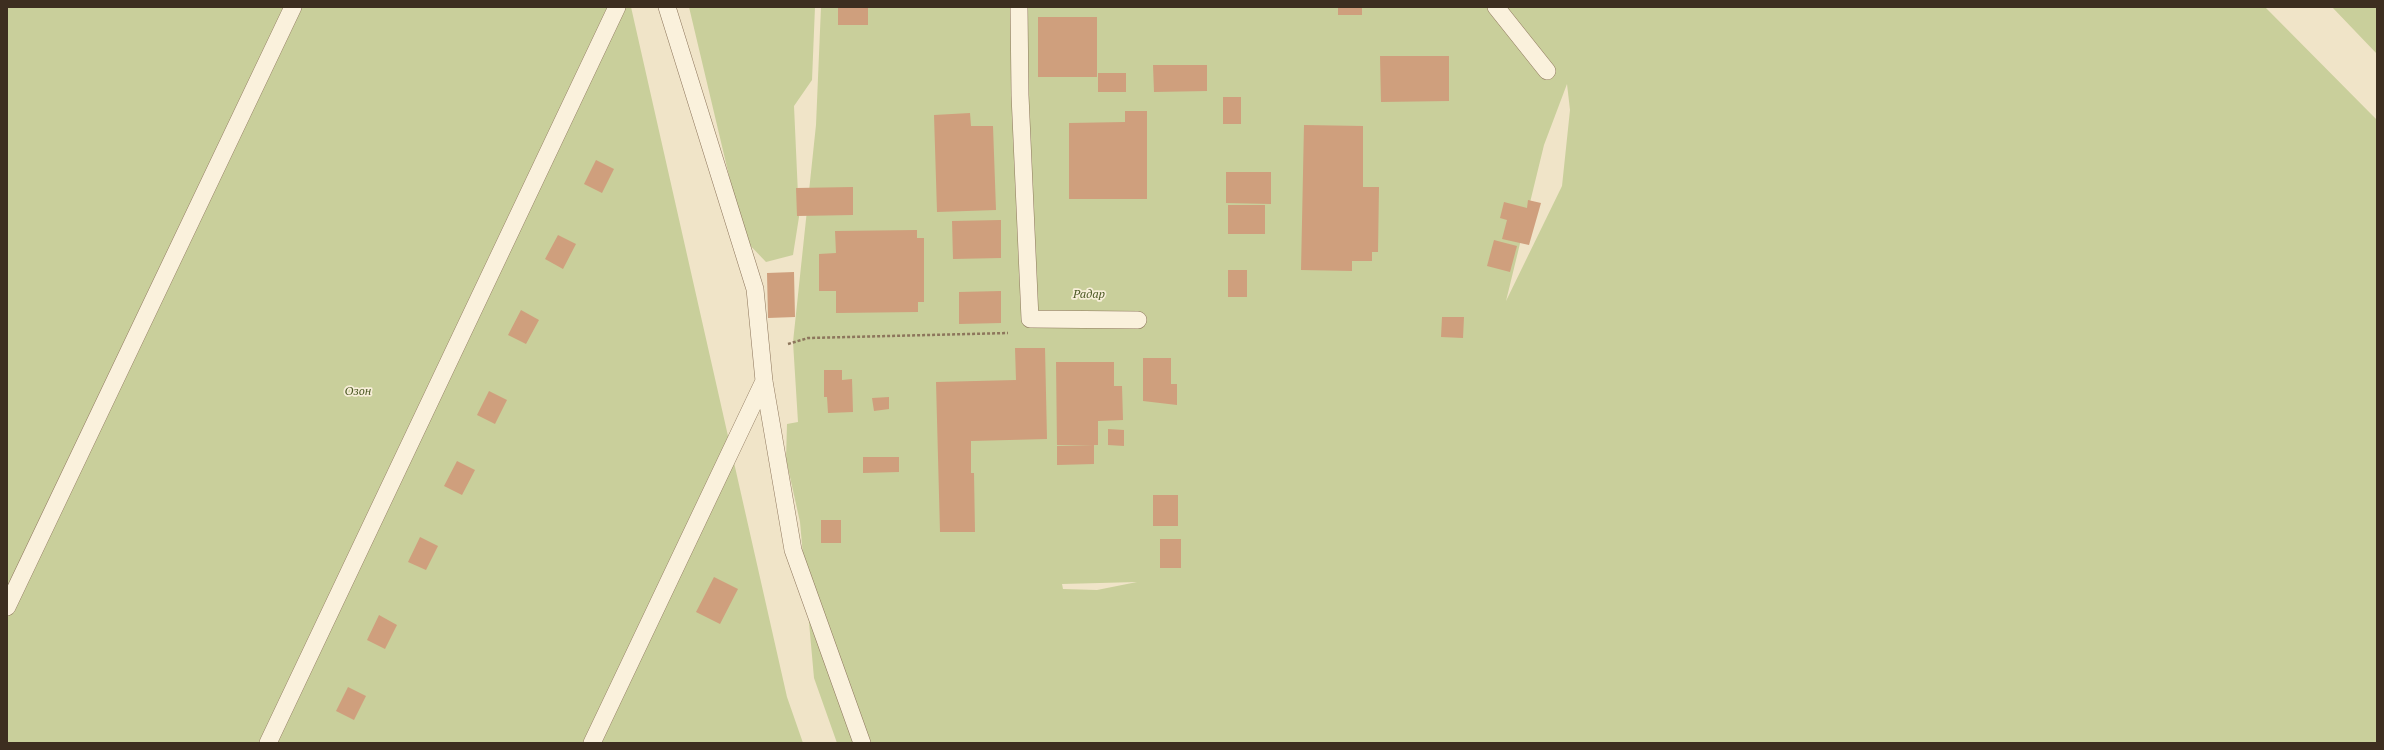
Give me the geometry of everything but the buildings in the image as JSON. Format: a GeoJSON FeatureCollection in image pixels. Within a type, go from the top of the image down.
{"type":"FeatureCollection","features":[{"type":"Feature","properties":{"kind":"lane"},"geometry":{"type":"LineString","coordinates":[[7,607],[293,7]]}},
{"type":"Feature","properties":{"kind":"lane"},"geometry":{"type":"LineString","coordinates":[[268,743],[617,7]]}},
{"type":"Feature","properties":{"kind":"lane"},"geometry":{"type":"LineString","coordinates":[[667,7],[755,289],[764,381],[793,550],[862,743]]}},
{"type":"Feature","properties":{"kind":"lane"},"geometry":{"type":"LineString","coordinates":[[1019,7],[1020,95],[1030,319],[1138,320]]}},
{"type":"Feature","properties":{"kind":"lane"},"geometry":{"type":"LineString","coordinates":[[1496,7],[1547,71]]}},
{"type":"Feature","properties":{"kind":"lane"},"geometry":{"type":"LineString","coordinates":[[592,743],[764,381]]}},
{"type":"Feature","properties":{"kind":"path"},"geometry":{"type":"LineString","coordinates":[[761,351],[808,338],[1013,333],[1030,319]]}},
{"type":"Feature","properties":{"kind":"green space","name":"Озон"},"geometry":{"type":"Polygon","coordinates":[[[7,7],[631,7],[787,697],[803,743],[7,743],[7,7]]]}},
{"type":"Feature","properties":{"kind":"green space"},"geometry":{"type":"Polygon","coordinates":[[[689,7],[815,7],[812,80],[794,106],[799,217],[793,255],[766,262],[744,239],[689,7]]]}},
{"type":"Feature","properties":{"kind":"green space","name":"Радар"},"geometry":{"type":"Polygon","coordinates":[[[821,7],[2265,7],[2377,120],[2377,743],[837,743],[814,678],[800,522],[786,459],[787,424],[798,422],[793,342],[816,125],[821,7]],[[1567,84],[1544,145],[1506,301],[1562,186],[1570,110],[1567,84]],[[1137,582],[1062,584],[1063,589],[1097,590],[1137,582]]]}},
{"type":"Feature","properties":{"kind":"green space"},"geometry":{"type":"Polygon","coordinates":[[[2332,7],[2377,7],[2377,54],[2332,7]]]}}]}
